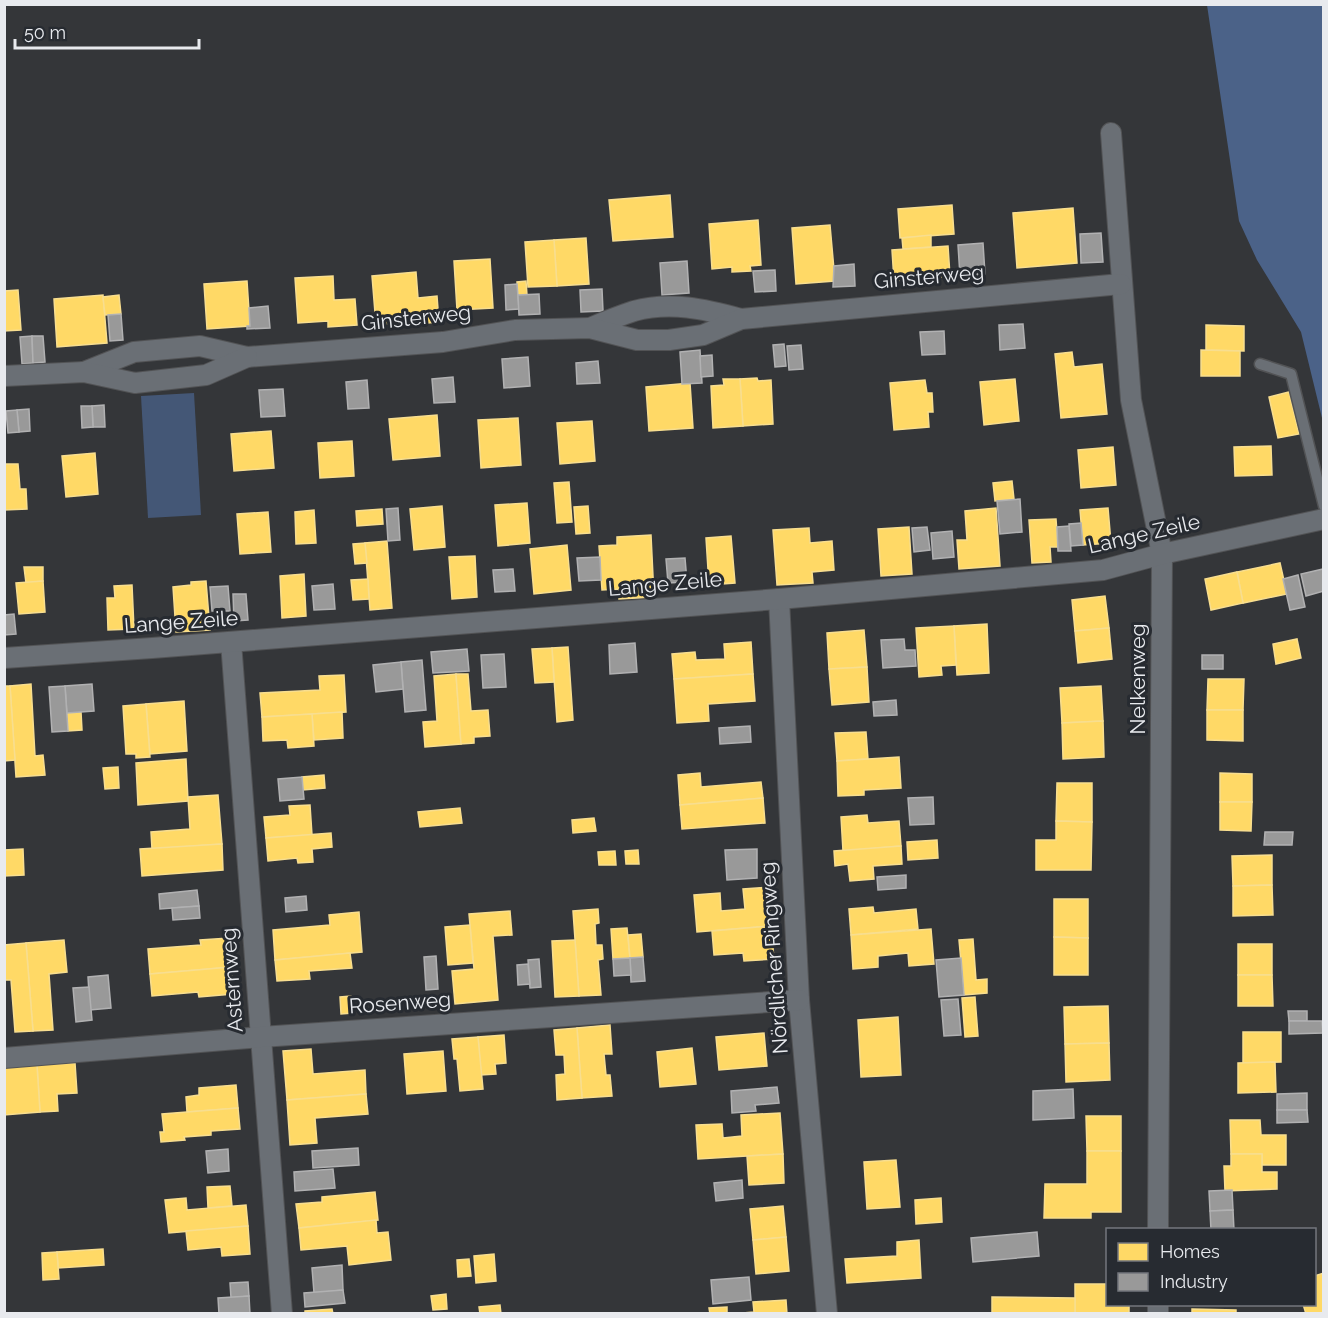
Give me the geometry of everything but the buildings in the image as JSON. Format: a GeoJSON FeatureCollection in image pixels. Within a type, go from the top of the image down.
{"type":"FeatureCollection","features":[{"type":"Feature","properties":{"kind":"street","name":"Nelkenweg"},"geometry":{"type":"LineString","coordinates":[[1111,133],[1131,400],[1162,554],[1158,1228]]}},
{"type":"Feature","properties":{"kind":"street","name":"Ginsterweg"},"geometry":{"type":"LineString","coordinates":[[84,372],[134,352],[200,346],[247,357],[443,342],[515,330],[590,328],[637,340],[669,339],[703,335],[741,319],[1121,284]]}},
{"type":"Feature","properties":{"kind":"street","name":"Ginsterweg"},"geometry":{"type":"LineString","coordinates":[[590,328],[635,311],[670,306],[700,308],[741,319]]}},
{"type":"Feature","properties":{"kind":"street","name":"Ginsterweg"},"geometry":{"type":"LineString","coordinates":[[4,376],[84,372],[135,382],[206,375],[247,357]]}},
{"type":"Feature","properties":{"kind":"street","name":"Lange Zeile"},"geometry":{"type":"LineString","coordinates":[[4,658],[779,599],[1103,570],[1162,554],[1323,519]]}},
{"type":"Feature","properties":{"kind":"street","name":"Nördlicher Ringweg"},"geometry":{"type":"LineString","coordinates":[[779,599],[799,1000],[827,1314]]}},
{"type":"Feature","properties":{"kind":"street","name":"Asternweg"},"geometry":{"type":"LineString","coordinates":[[231,642],[282,1314]]}},
{"type":"Feature","properties":{"kind":"street","name":"Rosenweg"},"geometry":{"type":"LineString","coordinates":[[4,1058],[261,1037],[799,1000]]}},
{"type":"Feature","properties":{"kind":"lane"},"geometry":{"type":"LineString","coordinates":[[1260,364],[1291,374],[1323,506]]}},
{"type":"Feature","properties":{"kind":"shaded area"},"geometry":{"type":"Polygon","coordinates":[[[1207,5],[1323,5],[1323,422],[1301,332],[1257,260],[1239,221],[1207,5]]]}},
{"type":"Feature","properties":{"kind":"shaded area"},"geometry":{"type":"Polygon","coordinates":[[[194,393],[201,515],[148,518],[141,396],[194,393]]]}}]}
